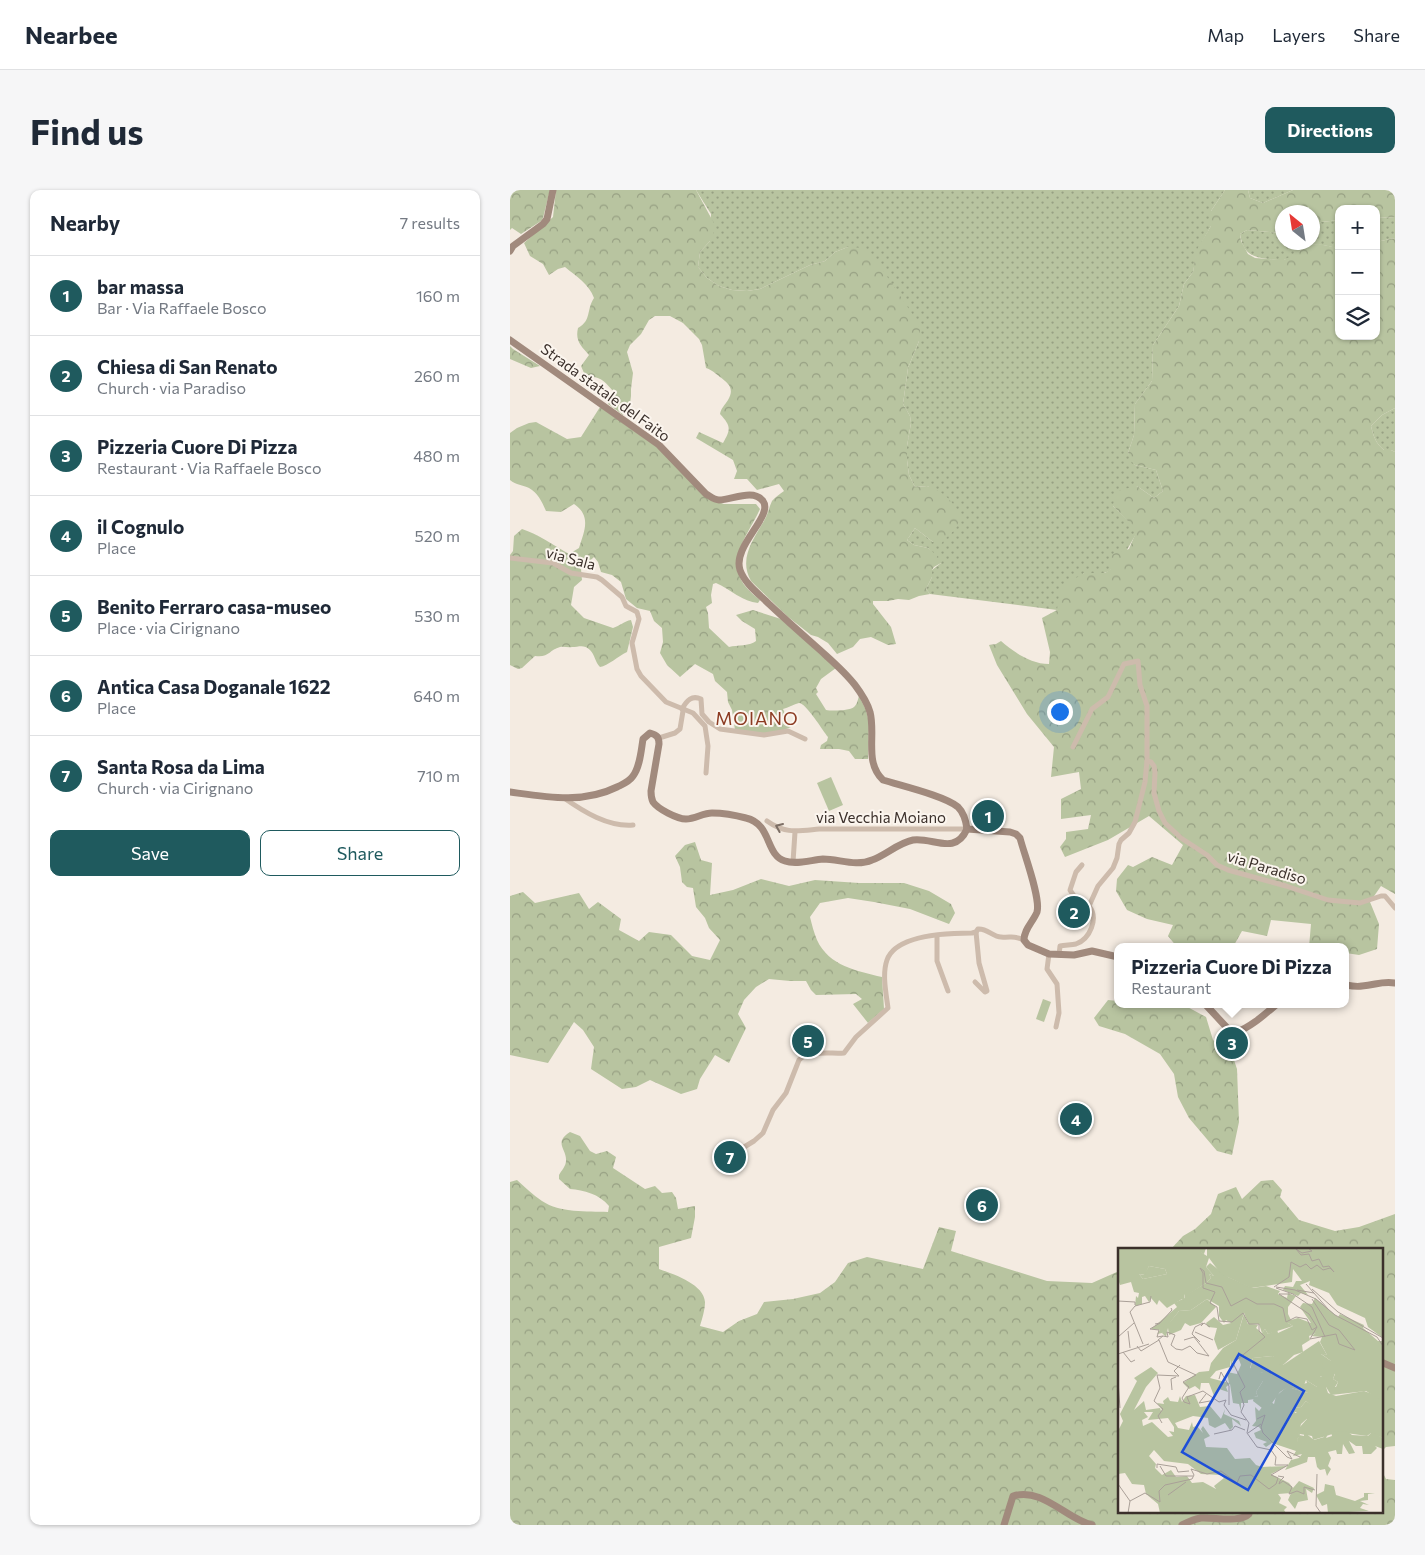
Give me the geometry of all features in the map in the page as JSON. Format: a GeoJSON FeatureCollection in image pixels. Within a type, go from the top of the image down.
{"type":"FeatureCollection","features":[{"type":"Feature","properties":{"kind":"street"},"geometry":{"type":"LineString","coordinates":[[510,251],[513,246],[547,219],[553,190]]}},
{"type":"Feature","properties":{"kind":"street","name":"Strada statale del Faito"},"geometry":{"type":"LineString","coordinates":[[510,340],[659,445],[713,499],[756,496],[763,502],[765,508],[764,515],[745,543],[739,561],[745,580],[855,685],[870,712],[872,757],[877,775],[884,780],[932,795],[959,808],[964,815],[967,829]]}},
{"type":"Feature","properties":{"kind":"street","name":"via Sala"},"geometry":{"type":"LineString","coordinates":[[510,558],[553,563],[571,572],[597,577],[622,597],[626,606],[637,612],[639,616],[632,643],[637,669],[641,676],[666,702],[683,709]]}},
{"type":"Feature","properties":{"kind":"street"},"geometry":{"type":"LineString","coordinates":[[1073,747],[1092,709],[1108,697],[1124,664],[1138,661],[1140,685],[1147,706],[1145,782],[1135,822],[1119,844],[1113,868],[1098,886],[1089,906]]}},
{"type":"Feature","properties":{"kind":"street"},"geometry":{"type":"LineString","coordinates":[[659,738],[676,733],[680,729],[682,711],[686,702],[690,698],[696,697],[702,699],[700,704],[702,714],[709,722],[720,729],[764,735],[788,730],[805,738]]}},
{"type":"Feature","properties":{"kind":"street"},"geometry":{"type":"LineString","coordinates":[[683,709],[693,713],[705,726],[708,746],[706,773]]}},
{"type":"Feature","properties":{"kind":"street"},"geometry":{"type":"LineString","coordinates":[[510,792],[576,798],[605,792],[628,782],[636,771],[643,739],[650,733],[657,735],[659,738],[651,791],[654,804],[677,818],[687,820],[709,813],[728,814],[756,821],[764,831],[772,849],[778,857],[785,861],[822,859],[862,863],[912,840],[944,844],[959,840],[964,836],[967,829],[1010,832],[1020,838],[1037,895],[1037,912],[1024,935],[1024,940]]}},
{"type":"Feature","properties":{"kind":"street","name":"via Paradiso"},"geometry":{"type":"LineString","coordinates":[[1147,761],[1151,762],[1154,766],[1154,793],[1159,811],[1165,823],[1181,838],[1207,855],[1217,865],[1328,900],[1360,903],[1385,896],[1395,908]]}},
{"type":"Feature","properties":{"kind":"street"},"geometry":{"type":"LineString","coordinates":[[563,798],[596,817],[622,826],[633,825]]}},
{"type":"Feature","properties":{"kind":"street","name":"via Vecchia Moiano"},"geometry":{"type":"LineString","coordinates":[[767,820],[784,830],[795,832],[818,829],[967,829]]}},
{"type":"Feature","properties":{"kind":"street","name":"via Vecchia Moiano"},"geometry":{"type":"LineString","coordinates":[[793,862],[795,832]]}},
{"type":"Feature","properties":{"kind":"street"},"geometry":{"type":"LineString","coordinates":[[1059,954],[1060,946],[1080,942],[1091,929],[1094,918],[1089,906],[1076,899],[1070,890],[1076,872],[1082,865]]}},
{"type":"Feature","properties":{"kind":"street"},"geometry":{"type":"LineString","coordinates":[[731,1154],[754,1141],[762,1133],[773,1110],[786,1093],[802,1056],[844,1053],[856,1037],[888,1008],[885,973],[886,961],[892,951],[906,942],[923,937],[976,932],[982,928],[999,937],[1016,936],[1024,940],[1028,945],[1049,954],[1074,955],[1092,951],[1114,956]]}},
{"type":"Feature","properties":{"kind":"street"},"geometry":{"type":"LineString","coordinates":[[975,982],[982,990],[986,991],[978,963],[976,932]]}},
{"type":"Feature","properties":{"kind":"street"},"geometry":{"type":"LineString","coordinates":[[937,936],[937,961],[948,991]]}},
{"type":"Feature","properties":{"kind":"street"},"geometry":{"type":"LineString","coordinates":[[1049,954],[1047,969],[1057,984],[1059,1013],[1056,1027]]}},
{"type":"Feature","properties":{"kind":"street"},"geometry":{"type":"LineString","coordinates":[[1349,985],[1364,986],[1376,982],[1395,983]]}},
{"type":"Feature","properties":{"kind":"street"},"geometry":{"type":"LineString","coordinates":[[1209,1008],[1230,1031],[1235,1033],[1257,1021],[1272,1008]]}},
{"type":"Feature","properties":{"kind":"street"},"geometry":{"type":"LineString","coordinates":[[1382,1362],[1395,1368]]}},
{"type":"Feature","properties":{"kind":"street"},"geometry":{"type":"LineString","coordinates":[[1004,1525],[1013,1496],[1019,1494],[1041,1498],[1092,1525]]}},
{"type":"Feature","properties":{"kind":"street"},"geometry":{"type":"LineString","coordinates":[[1182,1525],[1201,1518],[1244,1518],[1249,1512]]}},
{"type":"Feature","properties":{"kind":"green space"},"geometry":{"type":"Polygon","coordinates":[[[510,190],[550,190],[543,218],[521,234],[512,228],[510,230],[510,190]]]}},
{"type":"Feature","properties":{"kind":"green space"},"geometry":{"type":"Polygon","coordinates":[[[556,190],[696,190],[716,227],[710,241],[700,252],[698,267],[707,278],[719,286],[732,290],[747,291],[760,289],[810,265],[825,261],[835,252],[848,247],[863,248],[884,272],[915,318],[920,329],[919,341],[908,368],[903,404],[910,416],[911,423],[907,446],[909,475],[915,487],[927,486],[944,495],[950,500],[960,517],[958,526],[941,544],[933,542],[915,528],[907,540],[914,545],[928,548],[942,560],[932,570],[932,577],[926,589],[930,594],[909,600],[873,601],[873,604],[891,627],[896,644],[888,645],[871,637],[860,639],[853,647],[837,654],[828,643],[811,635],[787,616],[751,581],[747,573],[746,564],[749,549],[766,517],[772,501],[784,491],[779,484],[757,490],[747,479],[734,479],[737,471],[733,460],[696,438],[699,432],[723,443],[729,428],[720,414],[730,396],[731,389],[726,381],[706,368],[702,345],[699,339],[683,323],[670,316],[655,316],[649,320],[641,334],[630,345],[627,352],[633,373],[631,396],[630,404],[623,415],[608,404],[613,391],[608,385],[600,379],[590,377],[584,373],[581,366],[589,355],[579,343],[577,333],[578,328],[587,318],[594,298],[592,293],[582,281],[565,267],[549,275],[543,264],[530,256],[524,243],[553,217],[556,190]]]}},
{"type":"Feature","properties":{"kind":"green space"},"geometry":{"type":"Polygon","coordinates":[[[696,190],[1225,190],[1211,211],[1211,226],[1197,251],[1193,272],[1184,284],[1179,306],[1153,345],[1152,381],[1135,404],[1134,435],[1128,453],[1135,465],[1156,470],[1163,491],[1154,498],[1137,486],[1113,506],[1138,530],[1124,555],[1114,567],[1102,574],[1084,573],[1057,610],[930,594],[926,589],[932,577],[932,570],[941,563],[928,548],[914,545],[907,540],[915,528],[933,542],[937,541],[951,532],[959,522],[928,486],[915,487],[909,475],[907,446],[911,423],[910,416],[903,404],[908,368],[919,341],[848,247],[835,252],[825,261],[810,265],[760,289],[747,291],[732,290],[719,286],[707,278],[698,267],[700,252],[710,241],[711,214],[696,190]]]}},
{"type":"Feature","properties":{"kind":"green space"},"geometry":{"type":"Polygon","coordinates":[[[1225,190],[1248,190],[1250,198],[1263,203],[1293,190],[1395,190],[1395,217],[1380,218],[1380,205],[1335,205],[1335,220],[1320,222],[1320,205],[1275,205],[1275,232],[1247,230],[1240,234],[1241,241],[1248,254],[1255,258],[1284,260],[1301,250],[1320,250],[1320,244],[1335,247],[1335,340],[1380,340],[1380,241],[1395,238],[1395,408],[1382,415],[1371,426],[1375,439],[1381,448],[1395,452],[1395,894],[1381,886],[1370,902],[1379,924],[1377,949],[1359,955],[1349,953],[1349,943],[1309,943],[1311,924],[1271,920],[1267,936],[1242,931],[1235,943],[1174,943],[1168,936],[1173,925],[1147,919],[1127,910],[1116,891],[1117,879],[1128,865],[1133,867],[1152,857],[1172,865],[1183,845],[1149,816],[1108,840],[1065,857],[1060,847],[1066,839],[1066,832],[1088,829],[1091,815],[1061,819],[1061,799],[1081,789],[1079,772],[1051,777],[1054,747],[1027,714],[997,665],[989,645],[1001,641],[1024,657],[1042,664],[1049,664],[1050,652],[1042,618],[1057,610],[1060,588],[1084,573],[1105,573],[1111,569],[1109,555],[1129,549],[1137,530],[1113,506],[1116,491],[1137,486],[1154,498],[1163,491],[1156,470],[1135,465],[1130,460],[1128,453],[1134,435],[1135,404],[1152,381],[1153,345],[1179,306],[1184,284],[1193,272],[1196,251],[1211,226],[1211,211],[1225,190]]]}},
{"type":"Feature","properties":{"kind":"green space"},"geometry":{"type":"Polygon","coordinates":[[[1248,190],[1293,190],[1263,203],[1250,198],[1248,190]]]}},
{"type":"Feature","properties":{"kind":"green space"},"geometry":{"type":"Polygon","coordinates":[[[1395,217],[1395,238],[1380,241],[1380,218],[1395,217]]]}},
{"type":"Feature","properties":{"kind":"green space"},"geometry":{"type":"Polygon","coordinates":[[[1335,220],[1335,247],[1320,245],[1320,222],[1335,220]]]}},
{"type":"Feature","properties":{"kind":"green space"},"geometry":{"type":"Polygon","coordinates":[[[1247,230],[1275,232],[1275,250],[1302,250],[1284,260],[1252,255],[1243,246],[1241,240],[1240,234],[1247,230]]]}},
{"type":"Feature","properties":{"kind":"green space"},"geometry":{"type":"Polygon","coordinates":[[[510,346],[540,366],[531,368],[510,359],[510,346]]]}},
{"type":"Feature","properties":{"kind":"green space"},"geometry":{"type":"Polygon","coordinates":[[[600,407],[664,452],[709,499],[724,504],[756,504],[760,509],[741,547],[737,567],[746,587],[760,600],[758,603],[752,602],[716,583],[713,584],[712,603],[706,607],[709,628],[729,647],[747,645],[756,641],[755,629],[736,615],[753,610],[781,619],[836,668],[821,679],[816,688],[818,692],[816,694],[826,710],[852,708],[856,705],[859,696],[866,710],[869,722],[868,759],[855,759],[849,751],[820,749],[828,737],[810,712],[799,703],[783,709],[791,727],[772,735],[735,730],[727,692],[715,681],[713,674],[695,664],[680,677],[667,665],[660,653],[663,642],[662,628],[654,621],[650,611],[637,608],[626,599],[621,582],[612,575],[601,572],[598,562],[594,557],[581,569],[582,580],[574,587],[571,605],[584,618],[613,628],[631,620],[633,627],[627,652],[600,667],[588,648],[581,646],[562,647],[556,648],[543,656],[535,656],[522,668],[518,669],[510,665],[510,555],[513,551],[514,536],[522,529],[569,554],[579,548],[585,519],[580,509],[574,504],[561,512],[546,511],[535,492],[510,480],[510,433],[517,428],[536,422],[567,439],[581,437],[600,407]]]}},
{"type":"Feature","properties":{"kind":"green space"},"geometry":{"type":"Polygon","coordinates":[[[1395,408],[1395,452],[1381,448],[1375,439],[1371,426],[1382,415],[1395,408]]]}},
{"type":"Feature","properties":{"kind":"green space"},"geometry":{"type":"Polygon","coordinates":[[[831,777],[843,805],[829,811],[817,783],[831,777]]]}},
{"type":"Feature","properties":{"kind":"green space"},"geometry":{"type":"Polygon","coordinates":[[[695,842],[701,860],[712,863],[710,895],[733,890],[761,879],[789,886],[815,880],[859,883],[904,883],[929,891],[951,904],[955,913],[949,924],[910,909],[874,902],[848,898],[820,903],[810,917],[822,949],[836,962],[854,970],[882,977],[884,1009],[868,1023],[853,1004],[862,999],[856,994],[816,995],[806,981],[769,979],[756,987],[744,1000],[738,1014],[746,1028],[729,1063],[715,1055],[700,1079],[697,1089],[681,1094],[650,1080],[636,1087],[622,1089],[591,1069],[594,1047],[583,1030],[574,1022],[548,1063],[510,1055],[510,896],[523,892],[535,903],[579,893],[589,909],[598,902],[621,919],[619,930],[639,941],[649,932],[671,935],[692,956],[710,960],[720,940],[709,928],[705,918],[696,907],[693,888],[687,887],[682,882],[680,867],[675,856],[685,845],[695,842]]]}},
{"type":"Feature","properties":{"kind":"green space"},"geometry":{"type":"Polygon","coordinates":[[[1043,999],[1051,1002],[1044,1022],[1036,1019],[1043,999]]]}},
{"type":"Feature","properties":{"kind":"green space"},"geometry":{"type":"Polygon","coordinates":[[[1108,1000],[1114,1001],[1114,1008],[1189,1008],[1206,1017],[1213,1040],[1233,1057],[1237,1069],[1239,1122],[1232,1155],[1217,1151],[1189,1118],[1178,1097],[1174,1074],[1160,1054],[1125,1034],[1099,1026],[1094,1018],[1108,1000]]]}},
{"type":"Feature","properties":{"kind":"green space"},"geometry":{"type":"Polygon","coordinates":[[[570,1132],[580,1136],[590,1151],[596,1154],[607,1151],[616,1157],[613,1168],[645,1189],[655,1186],[662,1193],[672,1192],[676,1198],[678,1209],[695,1206],[691,1238],[659,1247],[659,1269],[687,1281],[699,1290],[705,1302],[700,1326],[723,1332],[739,1321],[757,1314],[764,1302],[793,1299],[820,1293],[835,1282],[848,1263],[867,1257],[923,1269],[939,1227],[956,1231],[951,1251],[1047,1281],[1092,1283],[1118,1271],[1118,1512],[1382,1512],[1382,1471],[1386,1479],[1395,1480],[1395,1525],[510,1525],[510,1182],[517,1180],[542,1201],[557,1208],[574,1211],[608,1212],[609,1206],[601,1198],[581,1190],[570,1189],[559,1179],[566,1161],[562,1146],[562,1139],[570,1132]]]}},
{"type":"Feature","properties":{"kind":"green space"},"geometry":{"type":"Polygon","coordinates":[[[1273,1180],[1282,1190],[1280,1197],[1299,1220],[1335,1231],[1359,1227],[1395,1214],[1395,1446],[1386,1447],[1382,1451],[1382,1248],[1172,1248],[1183,1236],[1195,1229],[1211,1214],[1218,1194],[1236,1187],[1242,1199],[1261,1181],[1273,1180]]]}},
{"type":"Feature","properties":{"kind":"place","name":"bar massa"},"geometry":{"type":"Point","coordinates":[988,816]}},
{"type":"Feature","properties":{"kind":"place","name":"Chiesa di San Renato"},"geometry":{"type":"Point","coordinates":[1074,912]}},
{"type":"Feature","properties":{"kind":"place","name":"Benito Ferraro casa-museo"},"geometry":{"type":"Point","coordinates":[808,1041]}},
{"type":"Feature","properties":{"kind":"place","name":"Pizzeria Cuore Di Pizza"},"geometry":{"type":"Point","coordinates":[1232,1043]}},
{"type":"Feature","properties":{"kind":"place","name":"il Cognulo"},"geometry":{"type":"Point","coordinates":[1076,1119]}},
{"type":"Feature","properties":{"kind":"place","name":"Santa Rosa da Lima"},"geometry":{"type":"Point","coordinates":[730,1157]}},
{"type":"Feature","properties":{"kind":"place","name":"Antica Casa Doganale 1622"},"geometry":{"type":"Point","coordinates":[982,1205]}},
{"type":"Feature","properties":{"kind":"district","name":"MOIANO"},"geometry":{"type":"Point","coordinates":[757,718]}}]}
